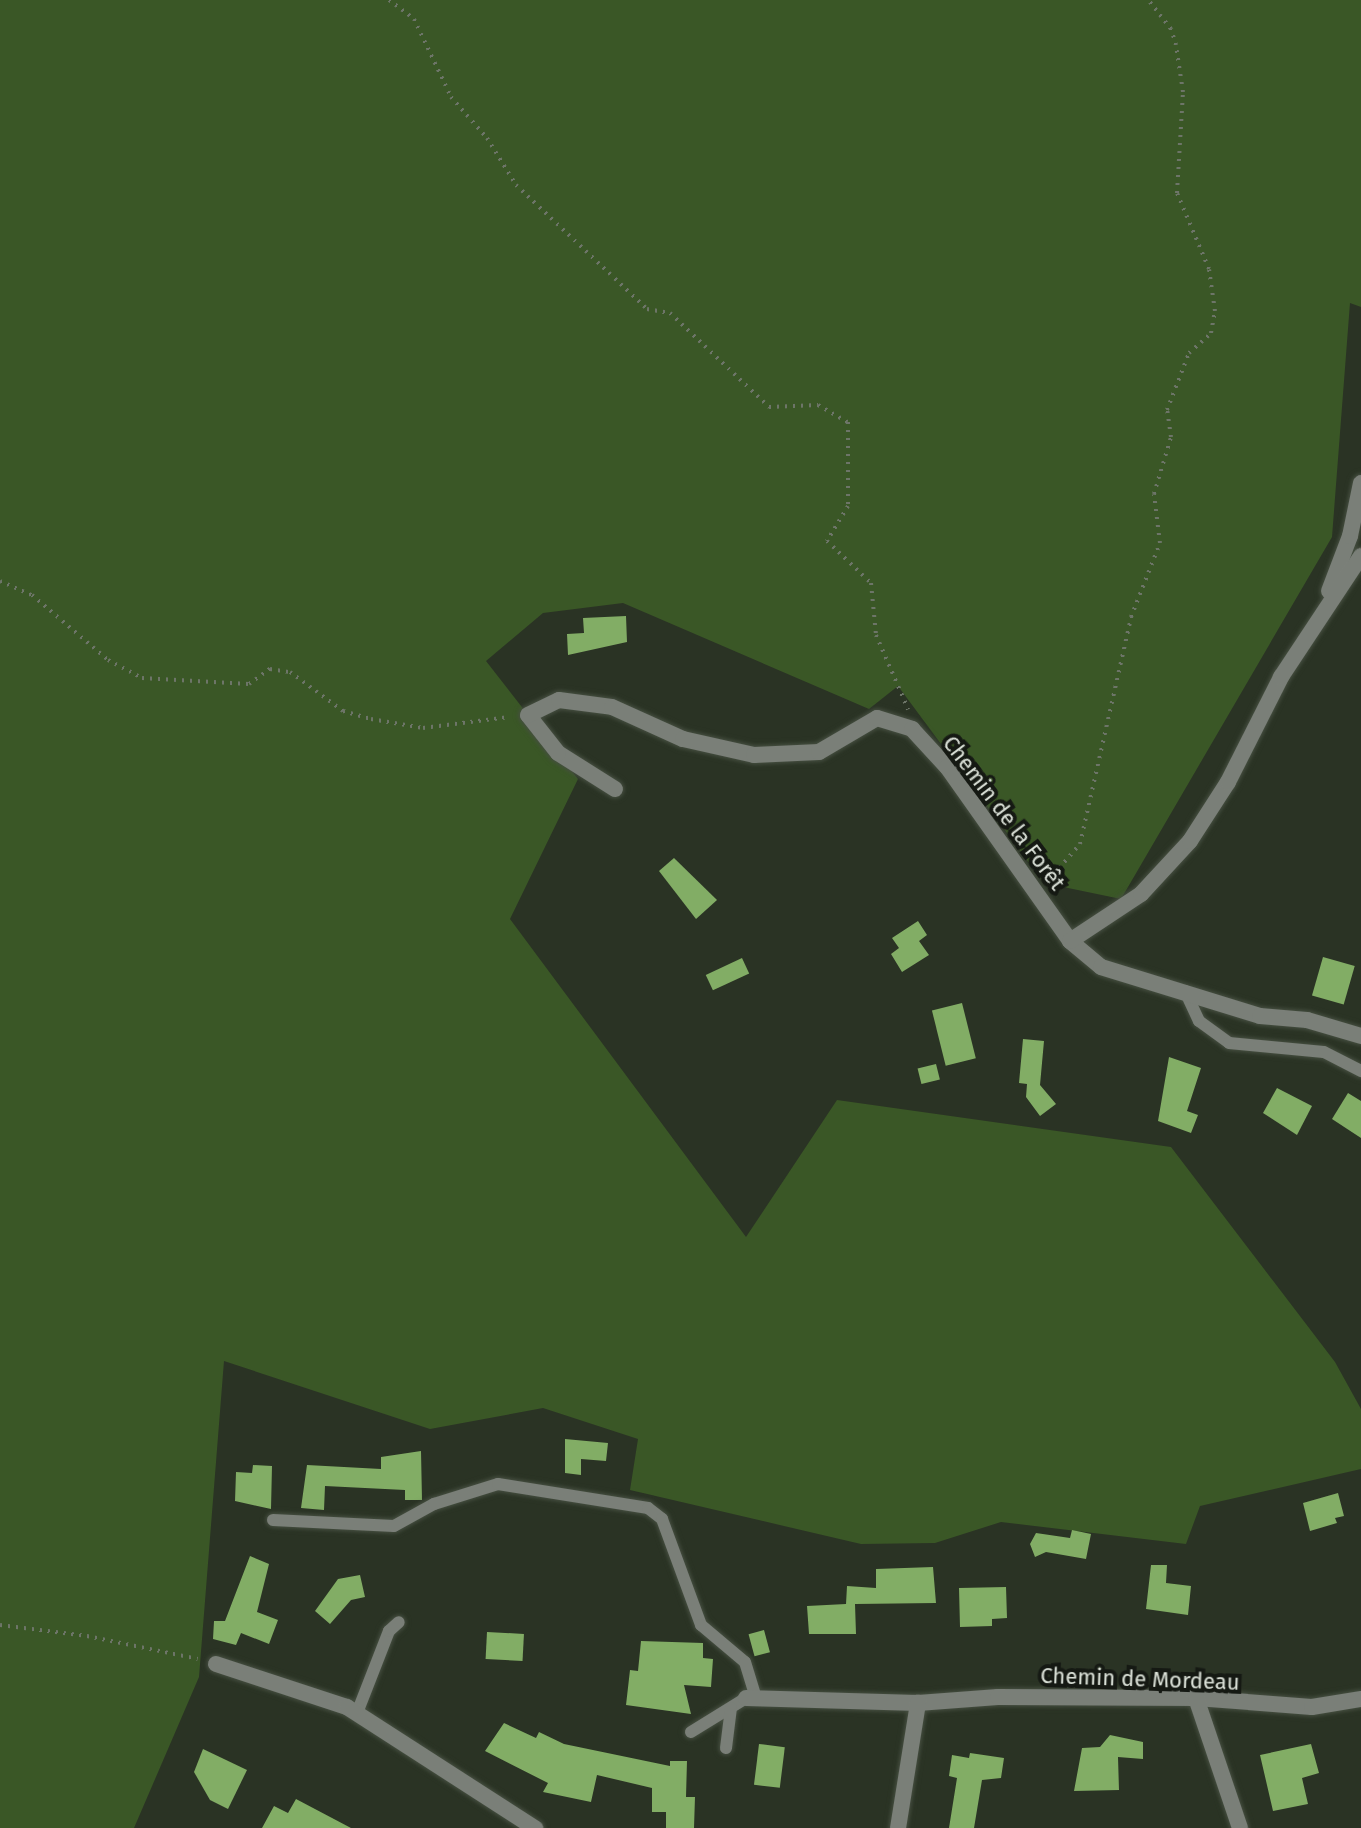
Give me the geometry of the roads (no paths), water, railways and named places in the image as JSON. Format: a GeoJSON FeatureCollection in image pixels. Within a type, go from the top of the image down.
{"type":"FeatureCollection","features":[{"type":"Feature","properties":{"kind":"street"},"geometry":{"type":"LineString","coordinates":[[1320,615],[1350,536],[1361,483]]}},
{"type":"Feature","properties":{"kind":"street"},"geometry":{"type":"LineString","coordinates":[[1070,941],[1141,894],[1190,841],[1320,615],[1361,556]]}},
{"type":"Feature","properties":{"kind":"street","name":"Chemin de la Forêt"},"geometry":{"type":"LineString","coordinates":[[615,789],[558,753],[528,715],[559,700],[612,707],[683,739],[754,755],[819,752],[877,718],[912,729],[947,767],[1070,941],[1101,967],[1260,1016],[1307,1020],[1361,1036]]}},
{"type":"Feature","properties":{"kind":"street"},"geometry":{"type":"LineString","coordinates":[[216,1664],[357,1713],[535,1828]]}},
{"type":"Feature","properties":{"kind":"street","name":"Chemin de Mordeau"},"geometry":{"type":"LineString","coordinates":[[751,1699],[918,1703],[998,1697],[1196,1698],[1312,1707],[1361,1699]]}},
{"type":"Feature","properties":{"kind":"street"},"geometry":{"type":"LineString","coordinates":[[1196,1698],[1240,1828]]}},
{"type":"Feature","properties":{"kind":"street"},"geometry":{"type":"LineString","coordinates":[[898,1828],[918,1703]]}},
{"type":"Feature","properties":{"kind":"lane"},"geometry":{"type":"LineString","coordinates":[[1185,991],[1199,1021],[1229,1043],[1324,1052],[1361,1071]]}},
{"type":"Feature","properties":{"kind":"lane"},"geometry":{"type":"LineString","coordinates":[[273,1520],[394,1526],[434,1504],[498,1484],[648,1508],[662,1519],[701,1625],[745,1662],[751,1699],[691,1732]]}},
{"type":"Feature","properties":{"kind":"lane"},"geometry":{"type":"LineString","coordinates":[[357,1713],[389,1631],[399,1622]]}},
{"type":"Feature","properties":{"kind":"lane"},"geometry":{"type":"LineString","coordinates":[[726,1748],[731,1708]]}}]}
